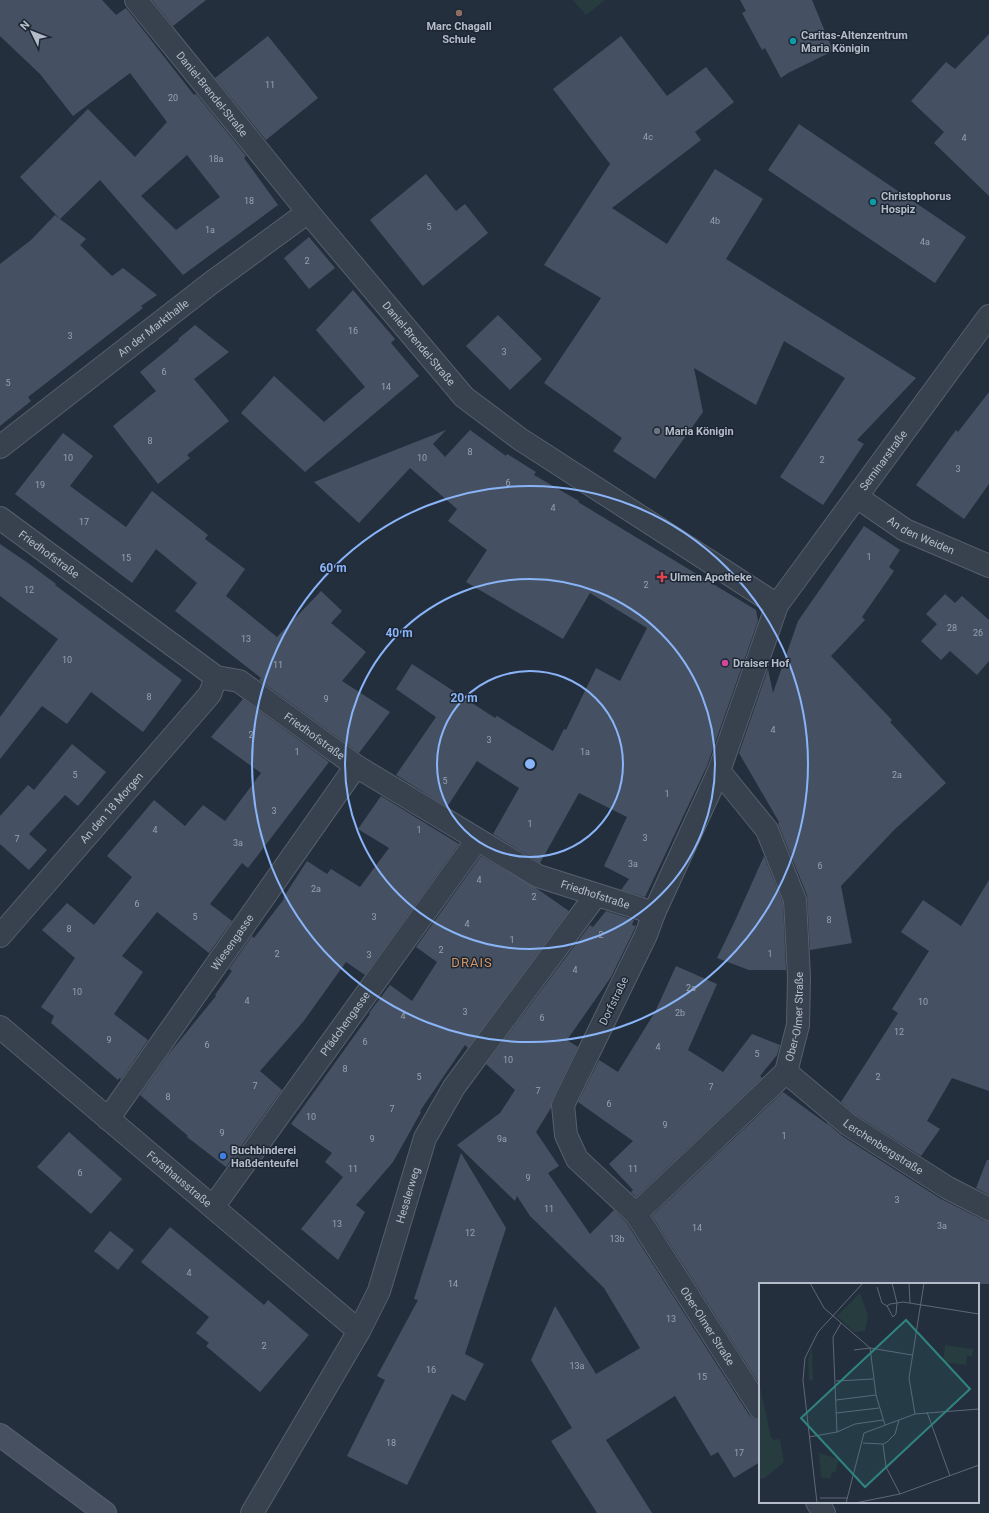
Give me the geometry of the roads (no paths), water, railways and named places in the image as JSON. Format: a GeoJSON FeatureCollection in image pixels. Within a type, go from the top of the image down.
{"type":"FeatureCollection","features":[{"type":"Feature","properties":{"kind":"main road"},"geometry":{"type":"LineString","coordinates":[[0,1435],[105,1513]]}},
{"type":"Feature","properties":{"kind":"street","name":"Daniel-Brendel-Straße"},"geometry":{"type":"LineString","coordinates":[[136,0],[308,212],[464,397],[520,439],[777,605]]}},
{"type":"Feature","properties":{"kind":"street","name":"An der Markthalle"},"geometry":{"type":"LineString","coordinates":[[0,448],[212,283],[308,212]]}},
{"type":"Feature","properties":{"kind":"street","name":"Seminarstraße"},"geometry":{"type":"LineString","coordinates":[[777,605],[989,316]]}},
{"type":"Feature","properties":{"kind":"street","name":"An den Weiden"},"geometry":{"type":"LineString","coordinates":[[857,497],[905,530],[989,566]]}},
{"type":"Feature","properties":{"kind":"street","name":"Friedhofstraße"},"geometry":{"type":"LineString","coordinates":[[0,518],[216,677],[239,681],[356,766],[477,840],[538,876],[654,913]]}},
{"type":"Feature","properties":{"kind":"street"},"geometry":{"type":"LineString","coordinates":[[720,771],[777,605]]}},
{"type":"Feature","properties":{"kind":"street","name":"An den 18 Morgen"},"geometry":{"type":"LineString","coordinates":[[0,936],[210,694],[216,677]]}},
{"type":"Feature","properties":{"kind":"street","name":"Wiesengasse"},"geometry":{"type":"LineString","coordinates":[[108,1119],[356,766]]}},
{"type":"Feature","properties":{"kind":"street","name":"Dorfstraße"},"geometry":{"type":"LineString","coordinates":[[636,1214],[577,1159],[566,1135],[564,1105],[646,935],[654,913],[720,771]]}},
{"type":"Feature","properties":{"kind":"street","name":"Ober-Olmer Straße"},"geometry":{"type":"LineString","coordinates":[[720,771],[767,830],[795,900],[799,977],[798,1026],[786,1072],[636,1214],[759,1406]]}},
{"type":"Feature","properties":{"kind":"street","name":"Pfädchengasse"},"geometry":{"type":"LineString","coordinates":[[213,1207],[477,840]]}},
{"type":"Feature","properties":{"kind":"street","name":"Hesslerweg"},"geometry":{"type":"LineString","coordinates":[[252,1513],[359,1331],[379,1291],[425,1138],[454,1087],[596,895]]}},
{"type":"Feature","properties":{"kind":"street","name":"Forsthausstraße"},"geometry":{"type":"LineString","coordinates":[[0,1027],[359,1331]]}},
{"type":"Feature","properties":{"kind":"street","name":"Lerchenbergstraße"},"geometry":{"type":"LineString","coordinates":[[786,1072],[849,1125],[948,1188],[989,1209]]}},
{"type":"Feature","properties":{"kind":"street"},"geometry":{"type":"LineString","coordinates":[[819,1503],[824,1513]]}},
{"type":"Feature","properties":{"kind":"place","name":"Marc Chagall Schule"},"geometry":{"type":"Point","coordinates":[459,13]}},
{"type":"Feature","properties":{"kind":"place","name":"Caritas-Altenzentrum Maria Königin"},"geometry":{"type":"Point","coordinates":[793,41]}},
{"type":"Feature","properties":{"kind":"place","name":"Christophorus Hospiz"},"geometry":{"type":"Point","coordinates":[873,202]}},
{"type":"Feature","properties":{"kind":"place","name":"Maria Königin"},"geometry":{"type":"Point","coordinates":[657,431]}},
{"type":"Feature","properties":{"kind":"place","name":"Ulmen Apotheke"},"geometry":{"type":"Point","coordinates":[662,577]}},
{"type":"Feature","properties":{"kind":"place","name":"Draiser Hof"},"geometry":{"type":"Point","coordinates":[725,663]}},
{"type":"Feature","properties":{"kind":"place","name":"Buchbinderei Haßdenteufel"},"geometry":{"type":"Point","coordinates":[223,1156]}},
{"type":"Feature","properties":{"kind":"district","name":"DRAIS"},"geometry":{"type":"Point","coordinates":[472,962]}}]}
